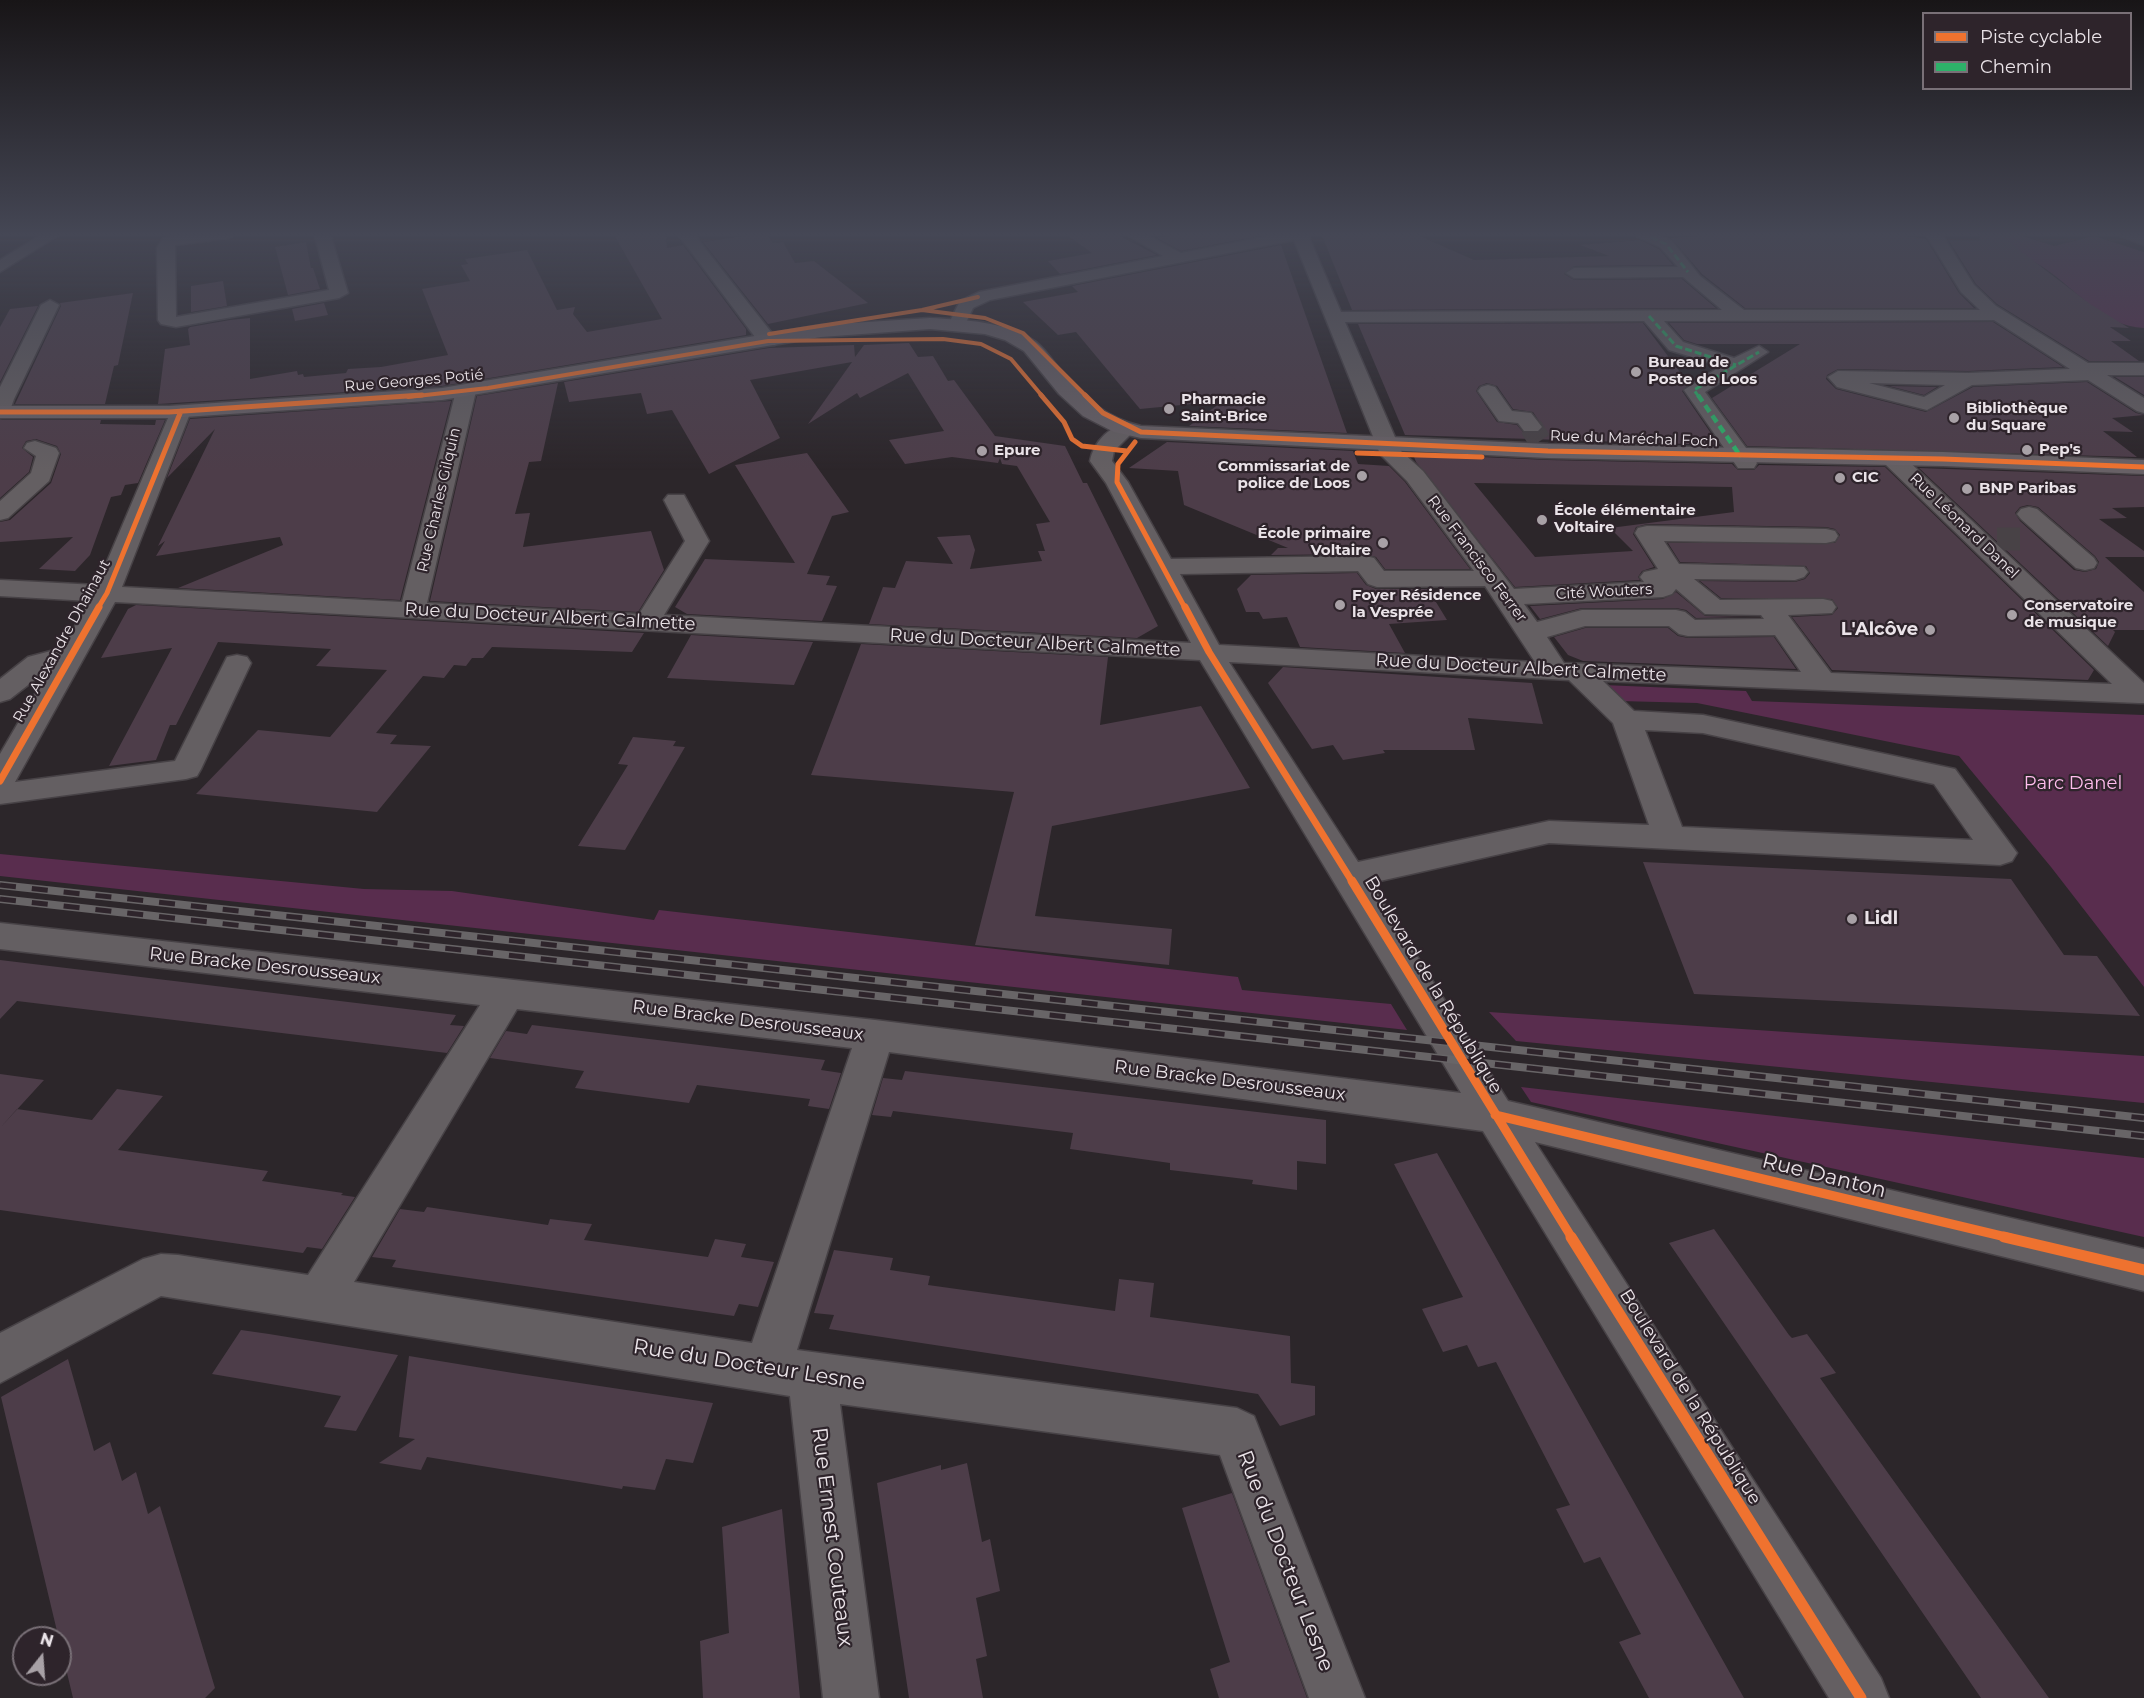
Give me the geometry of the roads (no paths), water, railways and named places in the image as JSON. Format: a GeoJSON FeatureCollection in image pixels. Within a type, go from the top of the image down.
{"type":"FeatureCollection","features":[{"type":"Feature","properties":{"kind":"main road"},"geometry":{"type":"LineString","coordinates":[[768,341],[852,328],[957,325],[993,329],[1014,342]]}},
{"type":"Feature","properties":{"kind":"main road"},"geometry":{"type":"LineString","coordinates":[[768,341],[945,333],[975,335],[1014,342]]}},
{"type":"Feature","properties":{"kind":"main road","name":"Rue Georges Potié"},"geometry":{"type":"LineString","coordinates":[[1,409],[181,411],[466,391],[768,341]]}},
{"type":"Feature","properties":{"kind":"main road","name":"Rue du Maréchal Foch"},"geometry":{"type":"LineString","coordinates":[[1014,342],[1087,430],[1128,436],[1389,449],[1543,444],[1743,460],[2144,467]]}},
{"type":"Feature","properties":{"kind":"street"},"geometry":{"type":"LineString","coordinates":[[1,409],[46,312]]}},
{"type":"Feature","properties":{"kind":"street"},"geometry":{"type":"LineString","coordinates":[[167,312],[167,320],[176,322],[231,312]]}},
{"type":"Feature","properties":{"kind":"street"},"geometry":{"type":"LineString","coordinates":[[746,312],[768,341]]}},
{"type":"Feature","properties":{"kind":"street"},"geometry":{"type":"LineString","coordinates":[[957,325],[963,312]]}},
{"type":"Feature","properties":{"kind":"street"},"geometry":{"type":"LineString","coordinates":[[1334,312],[1389,449]]}},
{"type":"Feature","properties":{"kind":"street"},"geometry":{"type":"LineString","coordinates":[[1735,312],[1740,316]]}},
{"type":"Feature","properties":{"kind":"street"},"geometry":{"type":"LineString","coordinates":[[1995,312],[2144,407]]}},
{"type":"Feature","properties":{"kind":"street"},"geometry":{"type":"LineString","coordinates":[[1335,316],[1998,315]]}},
{"type":"Feature","properties":{"kind":"street"},"geometry":{"type":"LineString","coordinates":[[1649,316],[1676,346],[1736,365]]}},
{"type":"Feature","properties":{"kind":"street"},"geometry":{"type":"LineString","coordinates":[[1743,460],[1694,390],[1759,352]]}},
{"type":"Feature","properties":{"kind":"street"},"geometry":{"type":"LineString","coordinates":[[1968,379],[1927,404],[1845,383],[1838,377],[1968,379],[2144,369]]}},
{"type":"Feature","properties":{"kind":"street","name":"Rue Charles Gilquin"},"geometry":{"type":"LineString","coordinates":[[413,609],[466,391]]}},
{"type":"Feature","properties":{"kind":"street"},"geometry":{"type":"LineString","coordinates":[[1488,391],[1506,417],[1524,417],[1543,444]]}},
{"type":"Feature","properties":{"kind":"street","name":"Rue Alexandre Dhainaut"},"geometry":{"type":"LineString","coordinates":[[0,781],[107,593],[181,411]]}},
{"type":"Feature","properties":{"kind":"street","name":"Boulevard de la République"},"geometry":{"type":"LineString","coordinates":[[1128,436],[1103,449],[1101,458],[1117,482],[1209,652],[1495,1115],[1861,1698]]}},
{"type":"Feature","properties":{"kind":"street"},"geometry":{"type":"LineString","coordinates":[[0,513],[41,476],[48,453],[35,448]]}},
{"type":"Feature","properties":{"kind":"street","name":"Rue Francisco Ferrer"},"geometry":{"type":"LineString","coordinates":[[1389,449],[1412,471],[1499,587],[1543,629],[1566,671],[1626,720]]}},
{"type":"Feature","properties":{"kind":"street","name":"Rue Léonard Danel"},"geometry":{"type":"LineString","coordinates":[[1898,463],[1987,539],[2141,694]]}},
{"type":"Feature","properties":{"kind":"street"},"geometry":{"type":"LineString","coordinates":[[647,622],[697,542],[676,501]]}},
{"type":"Feature","properties":{"kind":"street"},"geometry":{"type":"LineString","coordinates":[[2029,514],[2085,563]]}},
{"type":"Feature","properties":{"kind":"street"},"geometry":{"type":"LineString","coordinates":[[1822,681],[1776,617],[1714,608],[1673,573],[1647,533],[1826,536]]}},
{"type":"Feature","properties":{"kind":"street"},"geometry":{"type":"LineString","coordinates":[[2028,539],[2058,539]]}},
{"type":"Feature","properties":{"kind":"street"},"geometry":{"type":"LineString","coordinates":[[1163,567],[1365,563],[1377,579],[1499,587]]}},
{"type":"Feature","properties":{"kind":"street"},"geometry":{"type":"LineString","coordinates":[[1673,573],[1795,572]]}},
{"type":"Feature","properties":{"kind":"street","name":"Cité Wouters"},"geometry":{"type":"LineString","coordinates":[[1499,587],[1663,589],[1653,577],[1673,573]]}},
{"type":"Feature","properties":{"kind":"street","name":"Rue du Docteur Albert Calmette"},"geometry":{"type":"LineString","coordinates":[[0,588],[1566,671],[2141,694]]}},
{"type":"Feature","properties":{"kind":"street"},"geometry":{"type":"LineString","coordinates":[[1543,629],[1582,618],[1676,618],[1688,628],[1776,617],[1823,607]]}},
{"type":"Feature","properties":{"kind":"street"},"geometry":{"type":"LineString","coordinates":[[1543,629],[1593,637],[1694,639],[1730,678]]}},
{"type":"Feature","properties":{"kind":"street"},"geometry":{"type":"LineString","coordinates":[[0,693],[38,663],[71,654]]}},
{"type":"Feature","properties":{"kind":"street"},"geometry":{"type":"LineString","coordinates":[[0,794],[186,769],[237,663]]}},
{"type":"Feature","properties":{"kind":"street"},"geometry":{"type":"LineString","coordinates":[[1349,876],[1549,832],[2000,853],[1944,776],[1703,724],[1626,720],[1670,837]]}},
{"type":"Feature","properties":{"kind":"street","name":"Rue Bracke Desrousseaux"},"geometry":{"type":"LineString","coordinates":[[0,936],[875,1035],[1495,1115]]}},
{"type":"Feature","properties":{"kind":"street"},"geometry":{"type":"LineString","coordinates":[[320,1297],[507,993]]}},
{"type":"Feature","properties":{"kind":"street"},"geometry":{"type":"LineString","coordinates":[[790,1372],[875,1035]]}},
{"type":"Feature","properties":{"kind":"street","name":"Rue Danton"},"geometry":{"type":"LineString","coordinates":[[1495,1115],[2144,1270]]}},
{"type":"Feature","properties":{"kind":"street","name":"Rue du Docteur Lesne"},"geometry":{"type":"LineString","coordinates":[[0,1359],[125,1290],[161,1275],[178,1275],[790,1372],[1237,1433],[1337,1698]]}},
{"type":"Feature","properties":{"kind":"street","name":"Rue Ernest Couteaux"},"geometry":{"type":"LineString","coordinates":[[790,1372],[851,1698]]}},
{"type":"Feature","properties":{"kind":"tunnel"},"geometry":{"type":"LineString","coordinates":[[1531,427],[1540,441]]}},
{"type":"Feature","properties":{"kind":"tunnel"},"geometry":{"type":"LineString","coordinates":[[1997,539],[2028,539]]}},
{"type":"Feature","properties":{"kind":"railway"},"geometry":{"type":"LineString","coordinates":[[0,885],[2144,1118]]}},
{"type":"Feature","properties":{"kind":"railway"},"geometry":{"type":"LineString","coordinates":[[0,899],[2144,1136]]}},
{"type":"Feature","properties":{"kind":"place","name":"Bureau de Poste de Loos"},"geometry":{"type":"Point","coordinates":[1636,372]}},
{"type":"Feature","properties":{"kind":"place","name":"Pharmacie Saint-Brice"},"geometry":{"type":"Point","coordinates":[1169,409]}},
{"type":"Feature","properties":{"kind":"place","name":"Bibliothèque du Square"},"geometry":{"type":"Point","coordinates":[1954,418]}},
{"type":"Feature","properties":{"kind":"place","name":"Pep's"},"geometry":{"type":"Point","coordinates":[2027,450]}},
{"type":"Feature","properties":{"kind":"place","name":"Epure"},"geometry":{"type":"Point","coordinates":[982,451]}},
{"type":"Feature","properties":{"kind":"place","name":"Commissariat de police de Loos"},"geometry":{"type":"Point","coordinates":[1362,476]}},
{"type":"Feature","properties":{"kind":"place","name":"CIC"},"geometry":{"type":"Point","coordinates":[1840,478]}},
{"type":"Feature","properties":{"kind":"place","name":"BNP Paribas"},"geometry":{"type":"Point","coordinates":[1967,489]}},
{"type":"Feature","properties":{"kind":"place","name":"École élémentaire Voltaire"},"geometry":{"type":"Point","coordinates":[1542,520]}},
{"type":"Feature","properties":{"kind":"place","name":"École primaire Voltaire"},"geometry":{"type":"Point","coordinates":[1383,543]}},
{"type":"Feature","properties":{"kind":"place","name":"Foyer Résidence la Vesprée"},"geometry":{"type":"Point","coordinates":[1340,605]}},
{"type":"Feature","properties":{"kind":"place","name":"Conservatoire de musique"},"geometry":{"type":"Point","coordinates":[2012,615]}},
{"type":"Feature","properties":{"kind":"place","name":"L'Alcôve"},"geometry":{"type":"Point","coordinates":[1930,630]}},
{"type":"Feature","properties":{"kind":"place","name":"Lidl"},"geometry":{"type":"Point","coordinates":[1852,919]}},
{"type":"Feature","properties":{"kind":"park label","name":"Parc Danel"},"geometry":{"type":"Point","coordinates":[2073,784]}}]}
